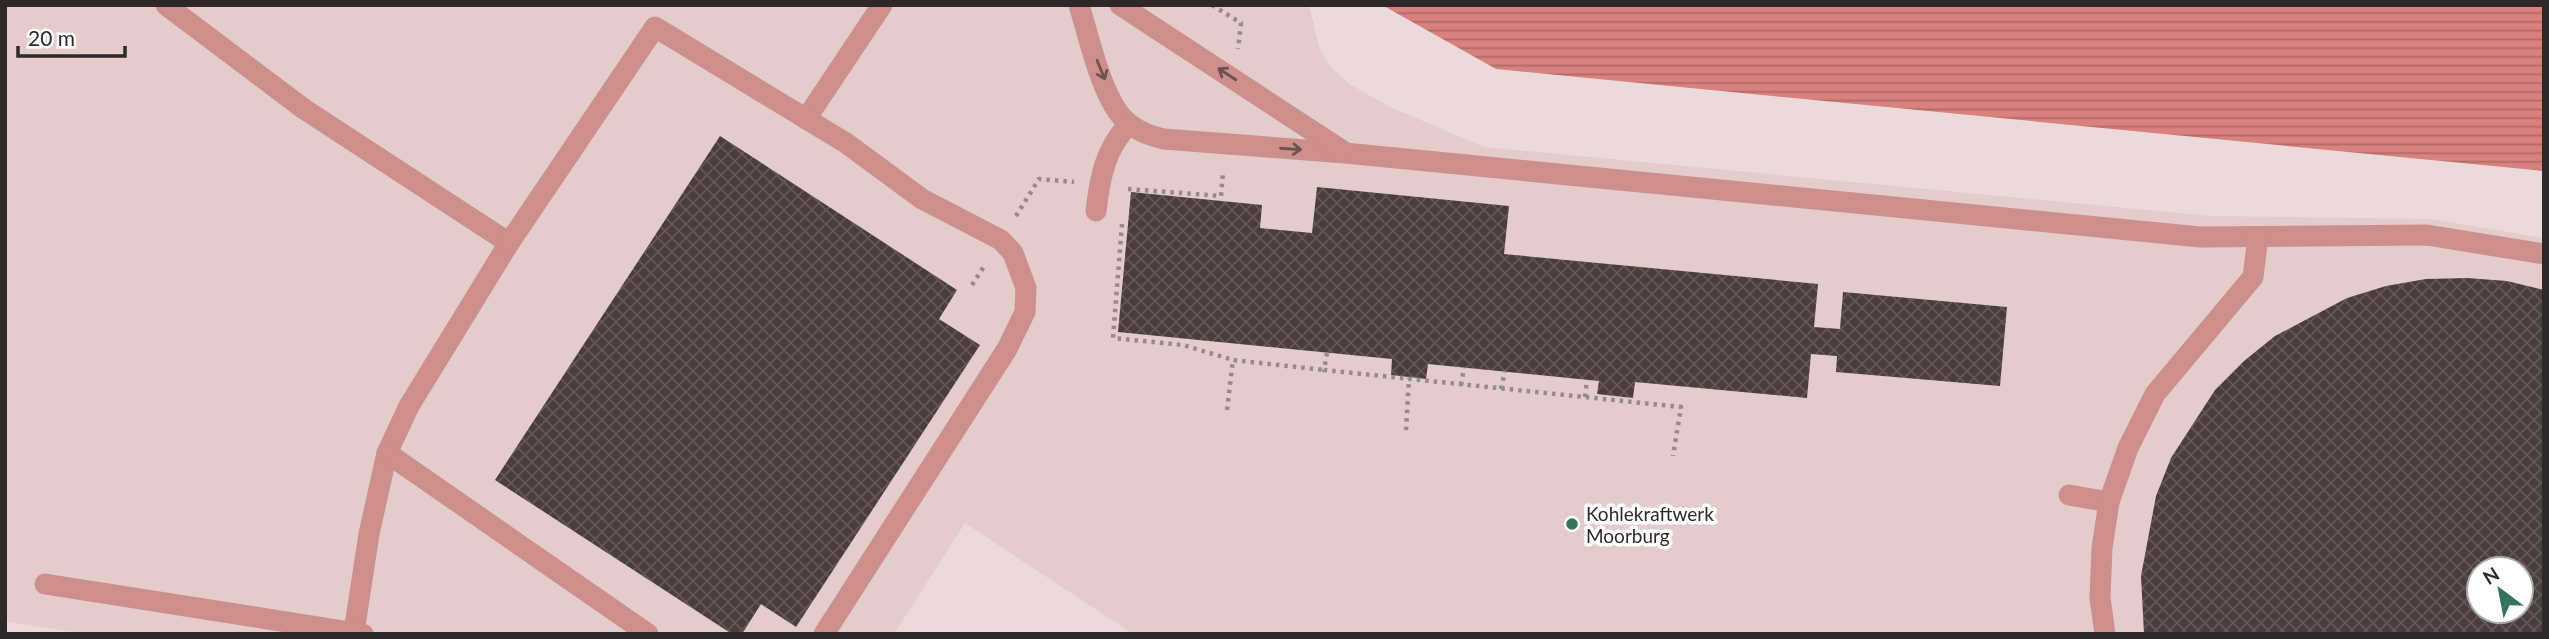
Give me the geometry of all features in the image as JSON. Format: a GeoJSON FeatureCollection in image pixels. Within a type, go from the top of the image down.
{"type":"FeatureCollection","features":[{"type":"Feature","properties":{"kind":"lane"},"geometry":{"type":"LineString","coordinates":[[166,5],[304,109],[509,243]]}},
{"type":"Feature","properties":{"kind":"lane"},"geometry":{"type":"LineString","coordinates":[[806,119],[882,5]]}},
{"type":"Feature","properties":{"kind":"lane"},"geometry":{"type":"LineString","coordinates":[[1079,5],[1098,65],[1118,112],[1129,124],[1145,134],[1164,139],[1345,153],[2200,237],[2427,235],[2544,254]]}},
{"type":"Feature","properties":{"kind":"lane"},"geometry":{"type":"LineString","coordinates":[[1120,5],[1345,153]]}},
{"type":"Feature","properties":{"kind":"lane"},"geometry":{"type":"LineString","coordinates":[[44,584],[358,633],[369,534],[387,453],[409,406],[509,243],[655,27],[806,119],[922,199],[1001,240],[1013,253],[1022,272],[1026,288],[1025,312],[1007,349],[824,634]]}},
{"type":"Feature","properties":{"kind":"lane"},"geometry":{"type":"LineString","coordinates":[[1096,211],[1099,184],[1110,146],[1129,124]]}},
{"type":"Feature","properties":{"kind":"lane"},"geometry":{"type":"LineString","coordinates":[[2105,634],[2100,598],[2109,502],[2128,448],[2155,394],[2253,278],[2258,237]]}},
{"type":"Feature","properties":{"kind":"lane"},"geometry":{"type":"LineString","coordinates":[[387,453],[648,634]]}},
{"type":"Feature","properties":{"kind":"lane"},"geometry":{"type":"LineString","coordinates":[[2069,495],[2109,502]]}},
{"type":"Feature","properties":{"kind":"path"},"geometry":{"type":"LineString","coordinates":[[972,285],[1039,179],[1127,189],[1125,201]]}},
{"type":"Feature","properties":{"kind":"path"},"geometry":{"type":"LineString","coordinates":[[1123,214],[1113,338],[1183,345],[1233,360],[1681,407],[1673,456]]}},
{"type":"Feature","properties":{"kind":"path"},"geometry":{"type":"LineString","coordinates":[[1324,370],[1326,352]]}},
{"type":"Feature","properties":{"kind":"path"},"geometry":{"type":"LineString","coordinates":[[1227,410],[1233,360]]}},
{"type":"Feature","properties":{"kind":"path"},"geometry":{"type":"LineString","coordinates":[[1461,385],[1464,368]]}},
{"type":"Feature","properties":{"kind":"path"},"geometry":{"type":"LineString","coordinates":[[1501,389],[1505,372]]}},
{"type":"Feature","properties":{"kind":"path"},"geometry":{"type":"LineString","coordinates":[[1406,430],[1409,378]]}},
{"type":"Feature","properties":{"kind":"path"},"geometry":{"type":"LineString","coordinates":[[1585,397],[1587,380]]}},
{"type":"Feature","properties":{"kind":"shaded area","name":"Kohlekraftwerk Moorburg"},"geometry":{"type":"Polygon","coordinates":[[[5,5],[1309,5],[1320,50],[1331,67],[1348,83],[1390,107],[1484,147],[2211,216],[2431,219],[2544,238],[2544,634],[1133,634],[965,523],[894,634],[86,634],[9,622],[5,618],[5,5]]]}},
{"type":"Feature","properties":{"kind":"shaded area"},"geometry":{"type":"Polygon","coordinates":[[[1382,5],[2544,5],[2544,171],[1496,69],[1382,5]]]}},
{"type":"Feature","properties":{"kind":"building"},"geometry":{"type":"Polygon","coordinates":[[[720,136],[957,290],[939,319],[980,345],[796,627],[761,604],[742,634],[732,634],[495,480],[720,136]]]}},
{"type":"Feature","properties":{"kind":"building"},"geometry":{"type":"Polygon","coordinates":[[[1317,187],[1509,206],[1504,254],[1818,284],[1814,327],[1840,329],[1843,292],[2007,307],[2000,386],[1836,372],[1837,356],[1811,354],[1807,398],[1635,382],[1633,398],[1597,394],[1599,381],[1428,364],[1426,379],[1391,375],[1392,359],[1118,332],[1131,192],[1262,205],[1260,228],[1312,233],[1317,187]]]}},
{"type":"Feature","properties":{"kind":"building"},"geometry":{"type":"Polygon","coordinates":[[[2467,278],[2507,281],[2544,290],[2544,634],[2144,634],[2141,576],[2156,496],[2171,458],[2215,390],[2244,361],[2275,336],[2347,298],[2386,286],[2426,279],[2467,278]]]}},
{"type":"Feature","properties":{"kind":"place","name":"Kohlekraftwerk Moorburg"},"geometry":{"type":"Point","coordinates":[1572,524]}}]}
